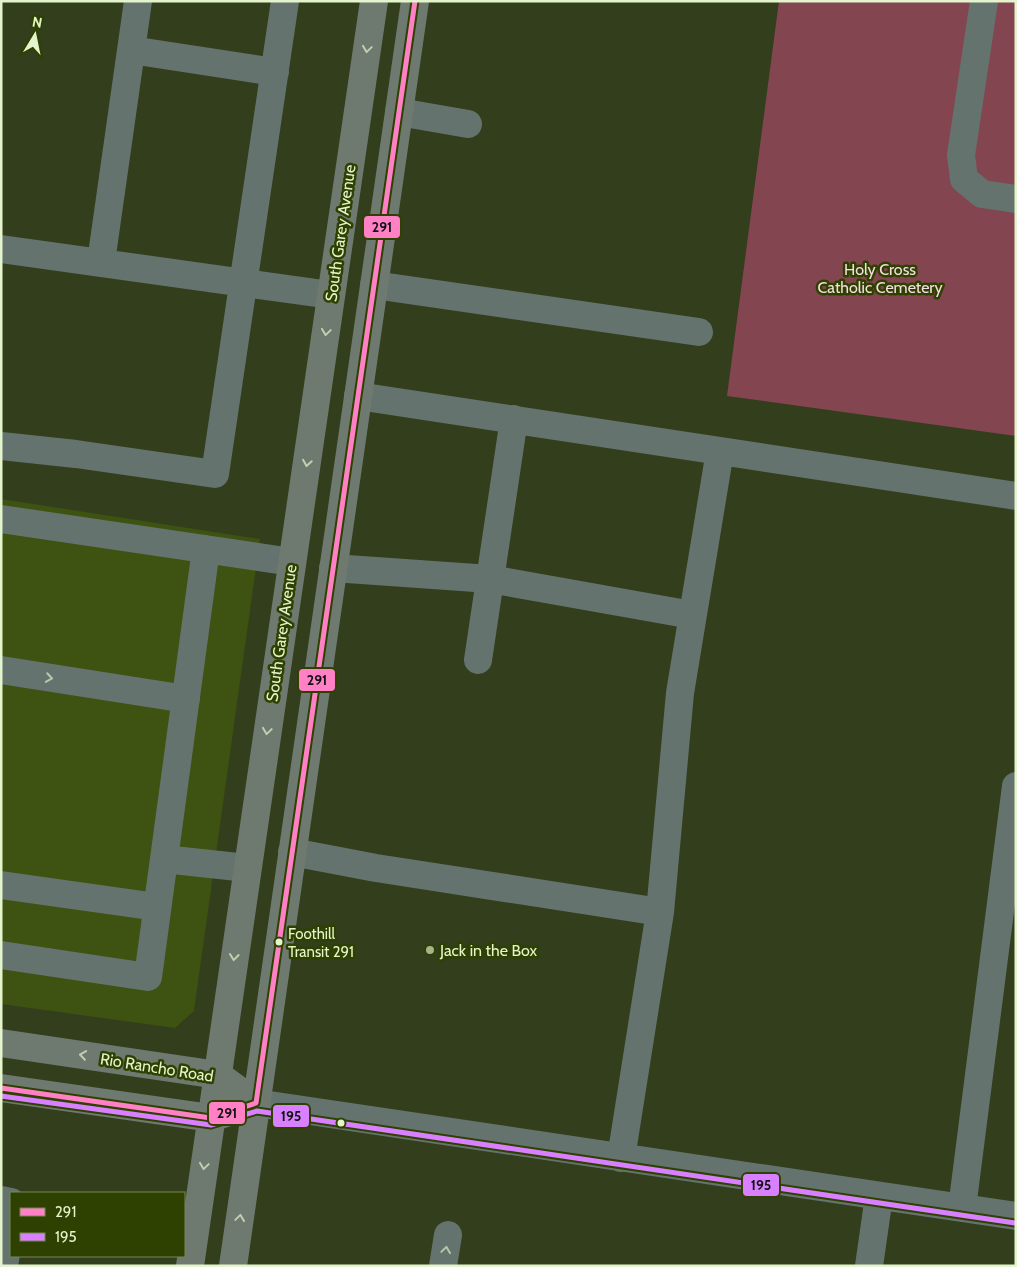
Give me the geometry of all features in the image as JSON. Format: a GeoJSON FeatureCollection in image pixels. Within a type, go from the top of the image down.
{"type":"FeatureCollection","features":[{"type":"Feature","properties":{"kind":"main road","name":"South Garey Avenue"},"geometry":{"type":"LineString","coordinates":[[190,1266],[246,868],[374,1]]}},
{"type":"Feature","properties":{"kind":"main road"},"geometry":{"type":"LineString","coordinates":[[233,1266],[416,1]]}},
{"type":"Feature","properties":{"kind":"main road"},"geometry":{"type":"LineString","coordinates":[[292,562],[334,568]]}},
{"type":"Feature","properties":{"kind":"main road","name":"Rio Rancho Road"},"geometry":{"type":"LineString","coordinates":[[1,1043],[218,1075],[256,1103]]}},
{"type":"Feature","properties":{"kind":"main road"},"geometry":{"type":"LineString","coordinates":[[1,1088],[211,1118],[256,1103]]}},
{"type":"Feature","properties":{"kind":"street"},"geometry":{"type":"LineString","coordinates":[[101,262],[138,1]]}},
{"type":"Feature","properties":{"kind":"street"},"geometry":{"type":"LineString","coordinates":[[1,446],[76,454],[215,474],[285,1]]}},
{"type":"Feature","properties":{"kind":"street"},"geometry":{"type":"LineString","coordinates":[[984,1],[961,155],[964,179],[982,194],[1016,199]]}},
{"type":"Feature","properties":{"kind":"street"},"geometry":{"type":"LineString","coordinates":[[131,50],[275,72]]}},
{"type":"Feature","properties":{"kind":"street"},"geometry":{"type":"LineString","coordinates":[[399,112],[468,124]]}},
{"type":"Feature","properties":{"kind":"street"},"geometry":{"type":"LineString","coordinates":[[1,249],[243,281],[331,295]]}},
{"type":"Feature","properties":{"kind":"street"},"geometry":{"type":"LineString","coordinates":[[374,285],[698,332]]}},
{"type":"Feature","properties":{"kind":"street"},"geometry":{"type":"LineString","coordinates":[[358,396],[1016,496]]}},
{"type":"Feature","properties":{"kind":"street"},"geometry":{"type":"LineString","coordinates":[[478,660],[514,419]]}},
{"type":"Feature","properties":{"kind":"street"},"geometry":{"type":"LineString","coordinates":[[621,1158],[660,912],[680,693],[720,451]]}},
{"type":"Feature","properties":{"kind":"street"},"geometry":{"type":"LineString","coordinates":[[1,519],[292,562]]}},
{"type":"Feature","properties":{"kind":"street"},"geometry":{"type":"LineString","coordinates":[[1,955],[148,977],[206,549]]}},
{"type":"Feature","properties":{"kind":"street"},"geometry":{"type":"LineString","coordinates":[[334,568],[490,579],[692,615]]}},
{"type":"Feature","properties":{"kind":"street"},"geometry":{"type":"LineString","coordinates":[[1,670],[186,699]]}},
{"type":"Feature","properties":{"kind":"street"},"geometry":{"type":"LineString","coordinates":[[962,1208],[1016,786]]}},
{"type":"Feature","properties":{"kind":"street"},"geometry":{"type":"LineString","coordinates":[[292,852],[376,868],[660,912]]}},
{"type":"Feature","properties":{"kind":"street"},"geometry":{"type":"LineString","coordinates":[[164,858],[246,868]]}},
{"type":"Feature","properties":{"kind":"street"},"geometry":{"type":"LineString","coordinates":[[1,885],[157,908]]}},
{"type":"Feature","properties":{"kind":"street"},"geometry":{"type":"LineString","coordinates":[[256,1103],[1016,1216]]}},
{"type":"Feature","properties":{"kind":"street"},"geometry":{"type":"LineString","coordinates":[[869,1266],[879,1196]]}},
{"type":"Feature","properties":{"kind":"street"},"geometry":{"type":"LineString","coordinates":[[4,1266],[10,1228]]}},
{"type":"Feature","properties":{"kind":"street"},"geometry":{"type":"LineString","coordinates":[[443,1266],[448,1235]]}},
{"type":"Feature","properties":{"kind":"shaded area"},"geometry":{"type":"Polygon","coordinates":[[[1,499],[260,539],[194,1011],[175,1028],[1,1004],[1,499]]]}},
{"type":"Feature","properties":{"kind":"green space","name":"Holy Cross Catholic Cemetery"},"geometry":{"type":"Polygon","coordinates":[[[779,1],[1016,1],[1016,436],[727,396],[779,1]]]}},
{"type":"Feature","properties":{"kind":"transit line","name":"291"},"geometry":{"type":"LineString","coordinates":[[1,1088],[211,1118],[256,1103],[415,1]]}},
{"type":"Feature","properties":{"kind":"transit line","name":"195"},"geometry":{"type":"LineString","coordinates":[[1,1096],[211,1125],[257,1111],[1015,1223]]}},
{"type":"Feature","properties":{"kind":"place","name":"Foothill Transit 291"},"geometry":{"type":"Point","coordinates":[279,942]}},
{"type":"Feature","properties":{"kind":"place","name":"Jack in the Box"},"geometry":{"type":"Point","coordinates":[430,950]}}]}
